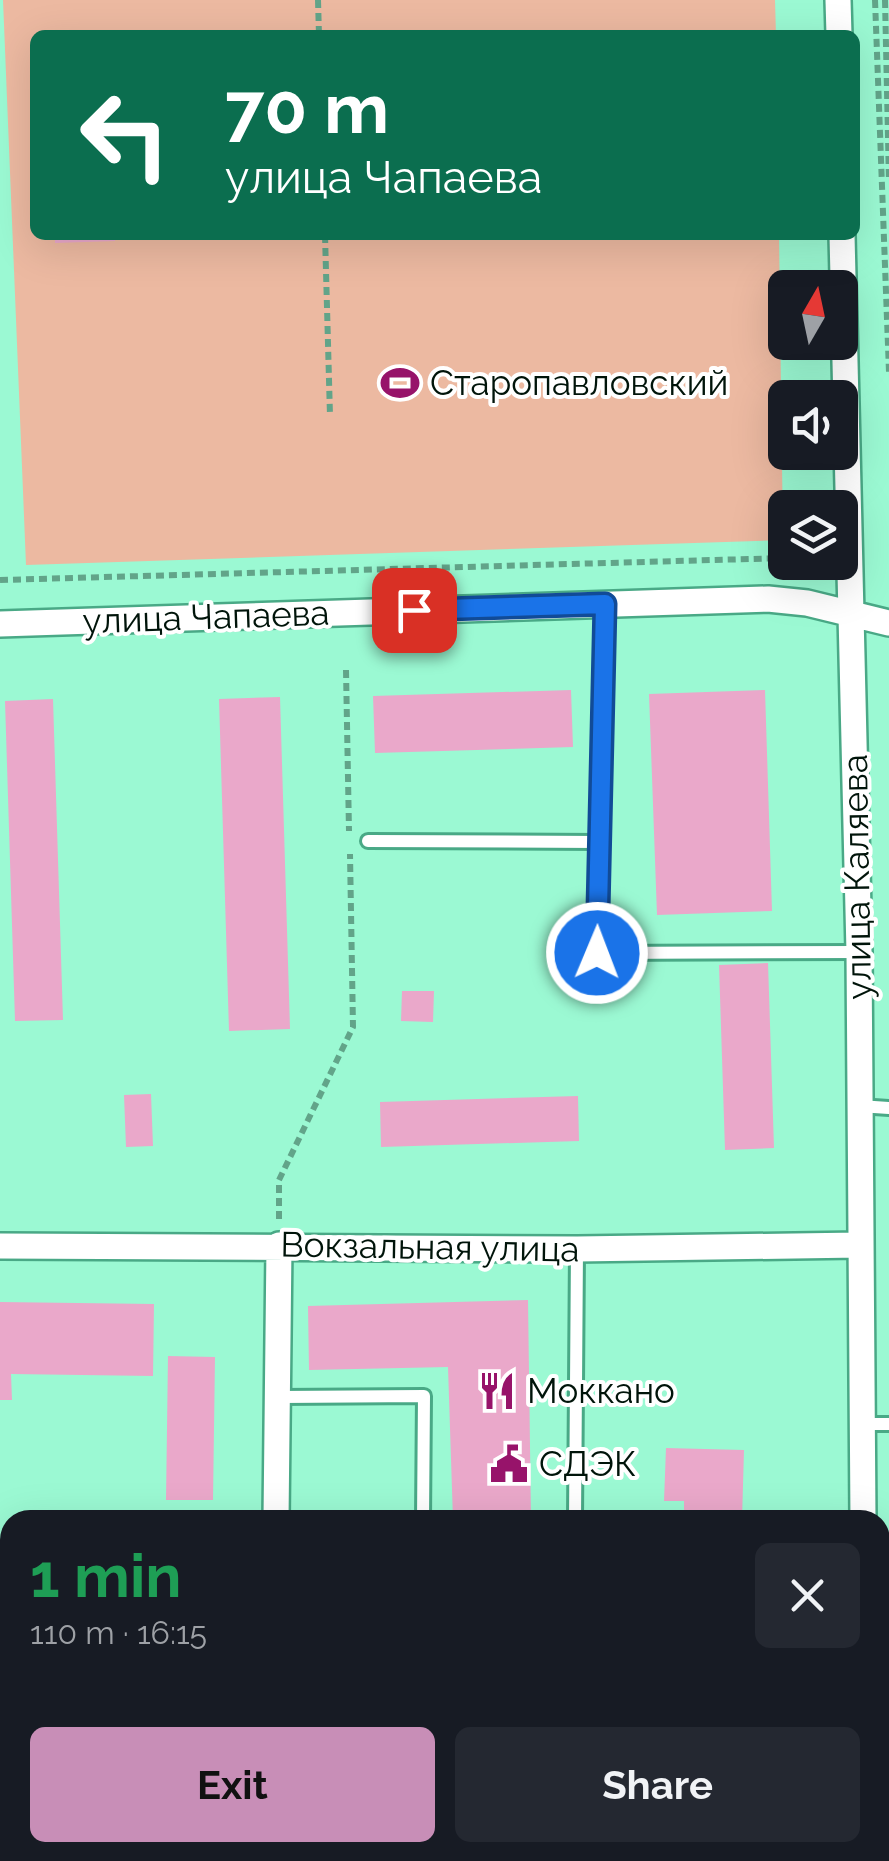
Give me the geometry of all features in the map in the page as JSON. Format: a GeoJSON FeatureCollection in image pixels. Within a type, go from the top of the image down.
{"type":"FeatureCollection","features":[{"type":"Feature","properties":{"kind":"street"},"geometry":{"type":"LineString","coordinates":[[838,0],[839,30]]}},
{"type":"Feature","properties":{"kind":"street","name":"улица Каляева"},"geometry":{"type":"LineString","coordinates":[[842,240],[859,952],[863,1510]]}},
{"type":"Feature","properties":{"kind":"street","name":"улица Чапаева"},"geometry":{"type":"LineString","coordinates":[[0,624],[768,599],[851,612],[889,623]]}},
{"type":"Feature","properties":{"kind":"street"},"geometry":{"type":"LineString","coordinates":[[276,1510],[279,1245]]}},
{"type":"Feature","properties":{"kind":"street","name":"Вокзальная улица"},"geometry":{"type":"LineString","coordinates":[[0,1246],[577,1249],[859,1245]]}},
{"type":"Feature","properties":{"kind":"lane"},"geometry":{"type":"LineString","coordinates":[[605,604],[597,953],[859,952]]}},
{"type":"Feature","properties":{"kind":"lane"},"geometry":{"type":"LineString","coordinates":[[368,841],[600,842]]}},
{"type":"Feature","properties":{"kind":"lane"},"geometry":{"type":"LineString","coordinates":[[859,1106],[889,1108]]}},
{"type":"Feature","properties":{"kind":"lane"},"geometry":{"type":"LineString","coordinates":[[574,1510],[577,1249]]}},
{"type":"Feature","properties":{"kind":"lane"},"geometry":{"type":"LineString","coordinates":[[280,1397],[424,1396],[423,1510]]}},
{"type":"Feature","properties":{"kind":"lane"},"geometry":{"type":"LineString","coordinates":[[862,1424],[889,1424]]}},
{"type":"Feature","properties":{"kind":"path"},"geometry":{"type":"LineString","coordinates":[[318,0],[319,30]]}},
{"type":"Feature","properties":{"kind":"path"},"geometry":{"type":"LineString","coordinates":[[875,0],[889,372]]}},
{"type":"Feature","properties":{"kind":"path"},"geometry":{"type":"LineString","coordinates":[[884,0],[889,182]]}},
{"type":"Feature","properties":{"kind":"path"},"geometry":{"type":"LineString","coordinates":[[324,240],[330,416]]}},
{"type":"Feature","properties":{"kind":"path"},"geometry":{"type":"LineString","coordinates":[[0,580],[768,558]]}},
{"type":"Feature","properties":{"kind":"path"},"geometry":{"type":"LineString","coordinates":[[279,1245],[278,1180],[353,1027],[346,670]]}},
{"type":"Feature","properties":{"kind":"shaded area","name":"Старопавловский"},"geometry":{"type":"Polygon","coordinates":[[[3,0],[775,0],[776,30],[30,30],[30,240],[779,240],[779,270],[768,270],[768,360],[781,360],[781,380],[768,380],[768,470],[782,470],[782,490],[768,490],[768,540],[26,565],[3,0]]]}},
{"type":"Feature","properties":{"kind":"building"},"geometry":{"type":"Polygon","coordinates":[[[55,240],[115,240],[115,241],[55,240]]]}},
{"type":"Feature","properties":{"kind":"building"},"geometry":{"type":"Polygon","coordinates":[[[571,690],[573,747],[375,753],[373,696],[571,690]]]}},
{"type":"Feature","properties":{"kind":"building"},"geometry":{"type":"Polygon","coordinates":[[[765,690],[772,911],[657,915],[649,694],[765,690]]]}},
{"type":"Feature","properties":{"kind":"building"},"geometry":{"type":"Polygon","coordinates":[[[280,697],[290,1029],[229,1031],[219,699],[280,697]]]}},
{"type":"Feature","properties":{"kind":"building"},"geometry":{"type":"Polygon","coordinates":[[[53,699],[63,1020],[15,1021],[5,701],[53,699]]]}},
{"type":"Feature","properties":{"kind":"building"},"geometry":{"type":"Polygon","coordinates":[[[768,963],[774,1148],[725,1150],[719,965],[768,963]]]}},
{"type":"Feature","properties":{"kind":"building"},"geometry":{"type":"Polygon","coordinates":[[[402,991],[434,991],[433,1022],[401,1021],[402,991]]]}},
{"type":"Feature","properties":{"kind":"building"},"geometry":{"type":"Polygon","coordinates":[[[151,1094],[153,1146],[126,1147],[124,1095],[151,1094]]]}},
{"type":"Feature","properties":{"kind":"building"},"geometry":{"type":"Polygon","coordinates":[[[578,1096],[579,1141],[381,1147],[380,1102],[578,1096]]]}},
{"type":"Feature","properties":{"kind":"building"},"geometry":{"type":"Polygon","coordinates":[[[528,1300],[531,1510],[453,1510],[448,1367],[309,1370],[308,1306],[528,1300]]]}},
{"type":"Feature","properties":{"kind":"building"},"geometry":{"type":"Polygon","coordinates":[[[0,1302],[154,1304],[153,1376],[11,1374],[12,1400],[0,1400],[0,1302]]]}},
{"type":"Feature","properties":{"kind":"building"},"geometry":{"type":"Polygon","coordinates":[[[168,1356],[215,1357],[213,1500],[166,1500],[168,1356]]]}},
{"type":"Feature","properties":{"kind":"building"},"geometry":{"type":"Polygon","coordinates":[[[666,1448],[744,1450],[742,1510],[684,1510],[684,1501],[664,1501],[666,1448]]]}},
{"type":"Feature","properties":{"kind":"place","name":"Старопавловский"},"geometry":{"type":"Point","coordinates":[400,383]}},
{"type":"Feature","properties":{"kind":"place","name":"Моккано"},"geometry":{"type":"Point","coordinates":[497,1391]}},
{"type":"Feature","properties":{"kind":"place","name":"СДЭК"},"geometry":{"type":"Point","coordinates":[509,1464]}},
{"type":"Feature","properties":{"kind":"route"},"geometry":{"type":"LineString","coordinates":[[414,610],[605,604],[597,953]]}}]}
